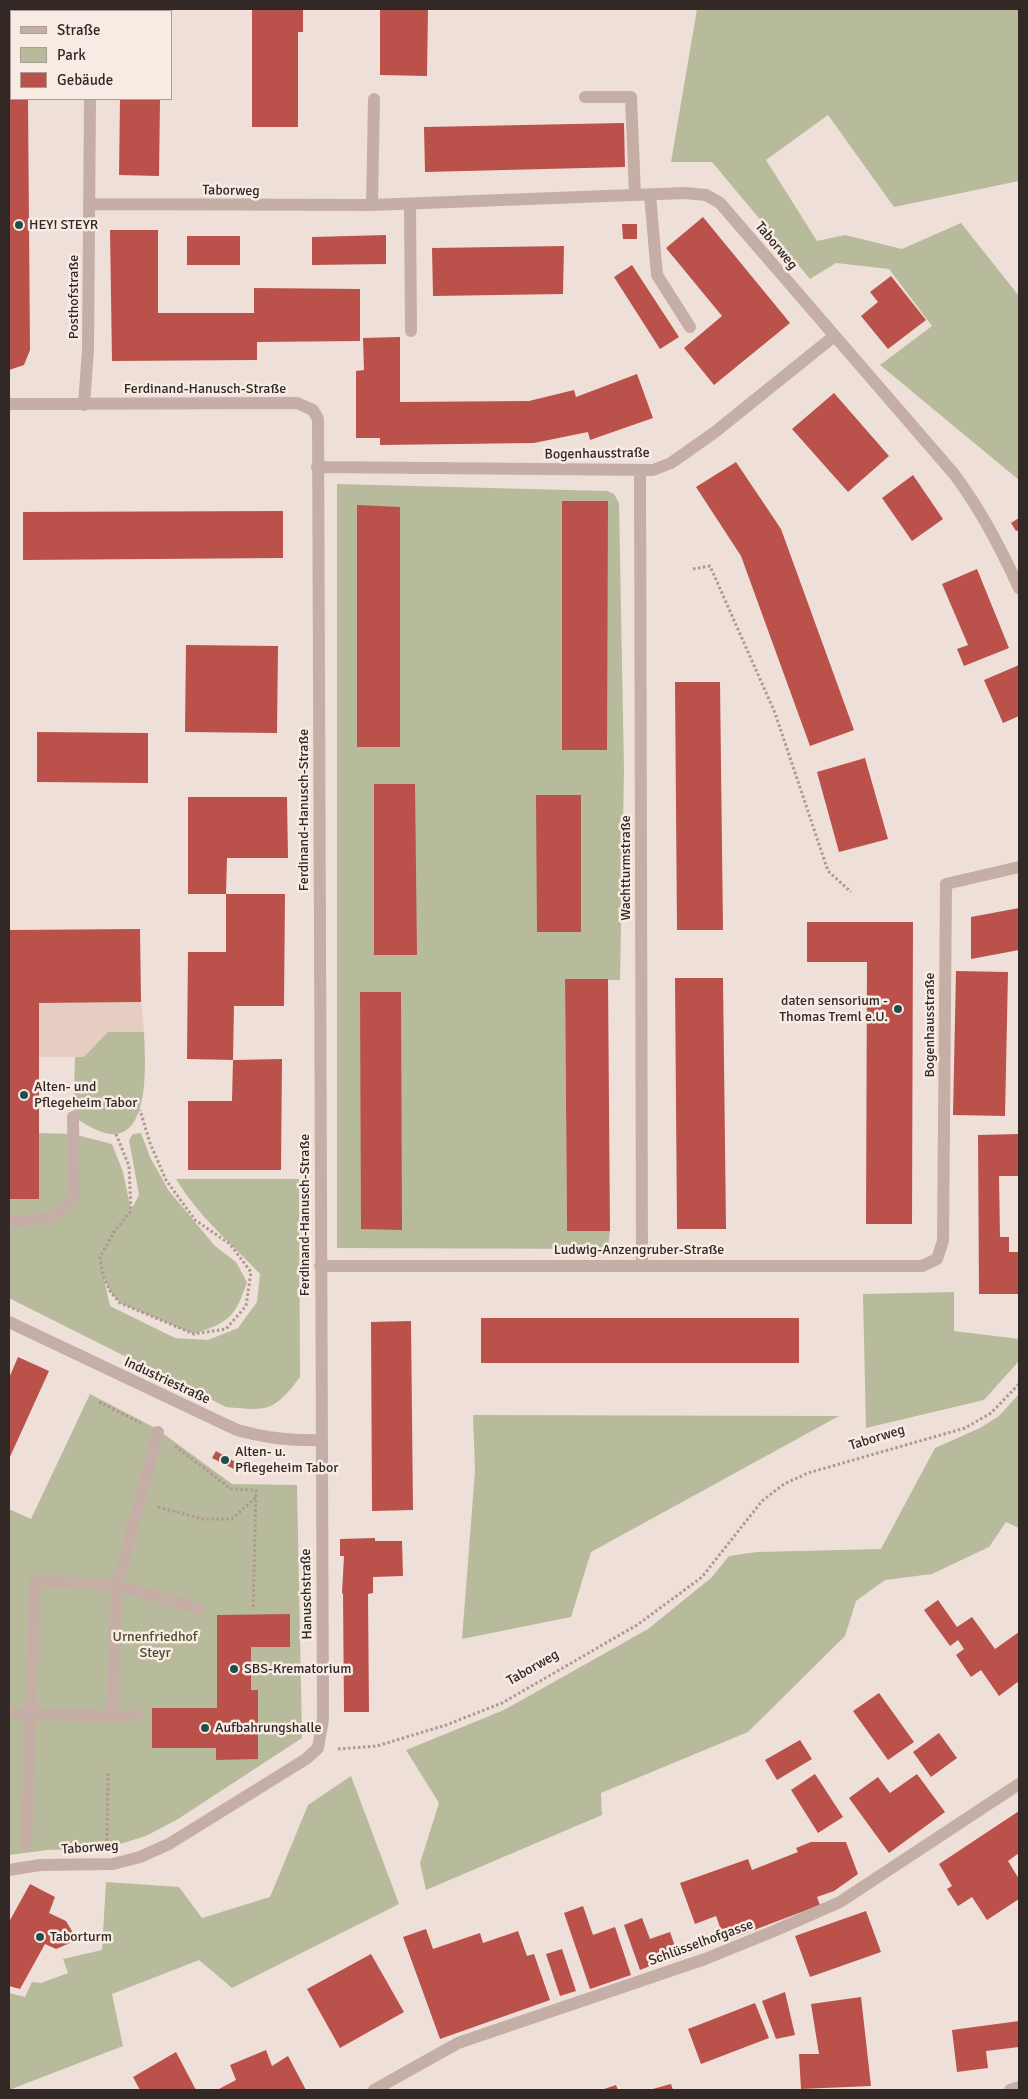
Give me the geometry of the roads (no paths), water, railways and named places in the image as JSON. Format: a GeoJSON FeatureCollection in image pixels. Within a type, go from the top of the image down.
{"type":"FeatureCollection","features":[{"type":"Feature","properties":{"kind":"street"},"geometry":{"type":"LineString","coordinates":[[585,97],[631,97],[635,195]]}},
{"type":"Feature","properties":{"kind":"street"},"geometry":{"type":"LineString","coordinates":[[372,205],[374,99]]}},
{"type":"Feature","properties":{"kind":"street","name":"Posthofstraße"},"geometry":{"type":"LineString","coordinates":[[84,405],[88,349],[90,100]]}},
{"type":"Feature","properties":{"kind":"street"},"geometry":{"type":"LineString","coordinates":[[650,194],[657,275],[690,327]]}},
{"type":"Feature","properties":{"kind":"street","name":"Taborweg"},"geometry":{"type":"LineString","coordinates":[[89,204],[372,205],[650,194],[706,194],[720,202],[833,337],[910,422],[971,497],[994,533],[1019,588]]}},
{"type":"Feature","properties":{"kind":"street"},"geometry":{"type":"LineString","coordinates":[[410,204],[411,331]]}},
{"type":"Feature","properties":{"kind":"street","name":"Bogenhausstraße"},"geometry":{"type":"LineString","coordinates":[[318,467],[653,470],[672,463],[715,432],[833,337]]}},
{"type":"Feature","properties":{"kind":"street","name":"Ferdinand-Hanusch-Straße"},"geometry":{"type":"LineString","coordinates":[[9,404],[297,403],[313,410],[318,419],[320,1440]]}},
{"type":"Feature","properties":{"kind":"street","name":"Wachtturmstraße"},"geometry":{"type":"LineString","coordinates":[[640,471],[642,1265]]}},
{"type":"Feature","properties":{"kind":"street","name":"Bogenhausstraße"},"geometry":{"type":"LineString","coordinates":[[943,1241],[946,884],[1019,867]]}},
{"type":"Feature","properties":{"kind":"street"},"geometry":{"type":"LineString","coordinates":[[9,1222],[51,1218],[74,1199],[73,1117]]}},
{"type":"Feature","properties":{"kind":"street","name":"Ludwig-Anzengruber-Straße"},"geometry":{"type":"LineString","coordinates":[[320,1266],[922,1266],[937,1259],[943,1241]]}},
{"type":"Feature","properties":{"kind":"street","name":"Industriestraße"},"geometry":{"type":"LineString","coordinates":[[9,1322],[237,1430],[262,1437],[288,1441],[320,1440]]}},
{"type":"Feature","properties":{"kind":"street"},"geometry":{"type":"LineString","coordinates":[[112,1715],[117,1585],[158,1432]]}},
{"type":"Feature","properties":{"kind":"street","name":"Hanuschstraße"},"geometry":{"type":"LineString","coordinates":[[318,1748],[323,1719],[320,1440]]}},
{"type":"Feature","properties":{"kind":"street"},"geometry":{"type":"LineString","coordinates":[[26,1846],[35,1581],[117,1585],[199,1609]]}},
{"type":"Feature","properties":{"kind":"street"},"geometry":{"type":"LineString","coordinates":[[9,1714],[138,1716]]}},
{"type":"Feature","properties":{"kind":"street","name":"Taborweg"},"geometry":{"type":"LineString","coordinates":[[9,1870],[40,1865],[113,1864],[140,1857],[169,1844],[306,1759],[318,1748]]}},
{"type":"Feature","properties":{"kind":"street","name":"Schlüsselhofgasse"},"geometry":{"type":"LineString","coordinates":[[374,2090],[458,2043],[706,1959],[840,1902],[1019,1784]]}},
{"type":"Feature","properties":{"kind":"street"},"geometry":{"type":"LineString","coordinates":[[1010,2090],[1019,2087]]}},
{"type":"Feature","properties":{"kind":"place","name":"HEY! STEYR"},"geometry":{"type":"Point","coordinates":[19,225]}},
{"type":"Feature","properties":{"kind":"place","name":"daten sensorium - Thomas Treml e.U."},"geometry":{"type":"Point","coordinates":[898,1009]}},
{"type":"Feature","properties":{"kind":"place","name":"Alten- und Pflegeheim Tabor"},"geometry":{"type":"Point","coordinates":[24,1095]}},
{"type":"Feature","properties":{"kind":"place","name":"Alten- u. Pflegeheim Tabor"},"geometry":{"type":"Point","coordinates":[225,1460]}},
{"type":"Feature","properties":{"kind":"place","name":"SBS-Krematorium"},"geometry":{"type":"Point","coordinates":[234,1669]}},
{"type":"Feature","properties":{"kind":"place","name":"Aufbahrungshalle"},"geometry":{"type":"Point","coordinates":[205,1728]}},
{"type":"Feature","properties":{"kind":"place","name":"Taborturm"},"geometry":{"type":"Point","coordinates":[40,1937]}},
{"type":"Feature","properties":{"kind":"park label","name":"Urnenfriedhof Steyr"},"geometry":{"type":"Point","coordinates":[155,1645]}}]}
